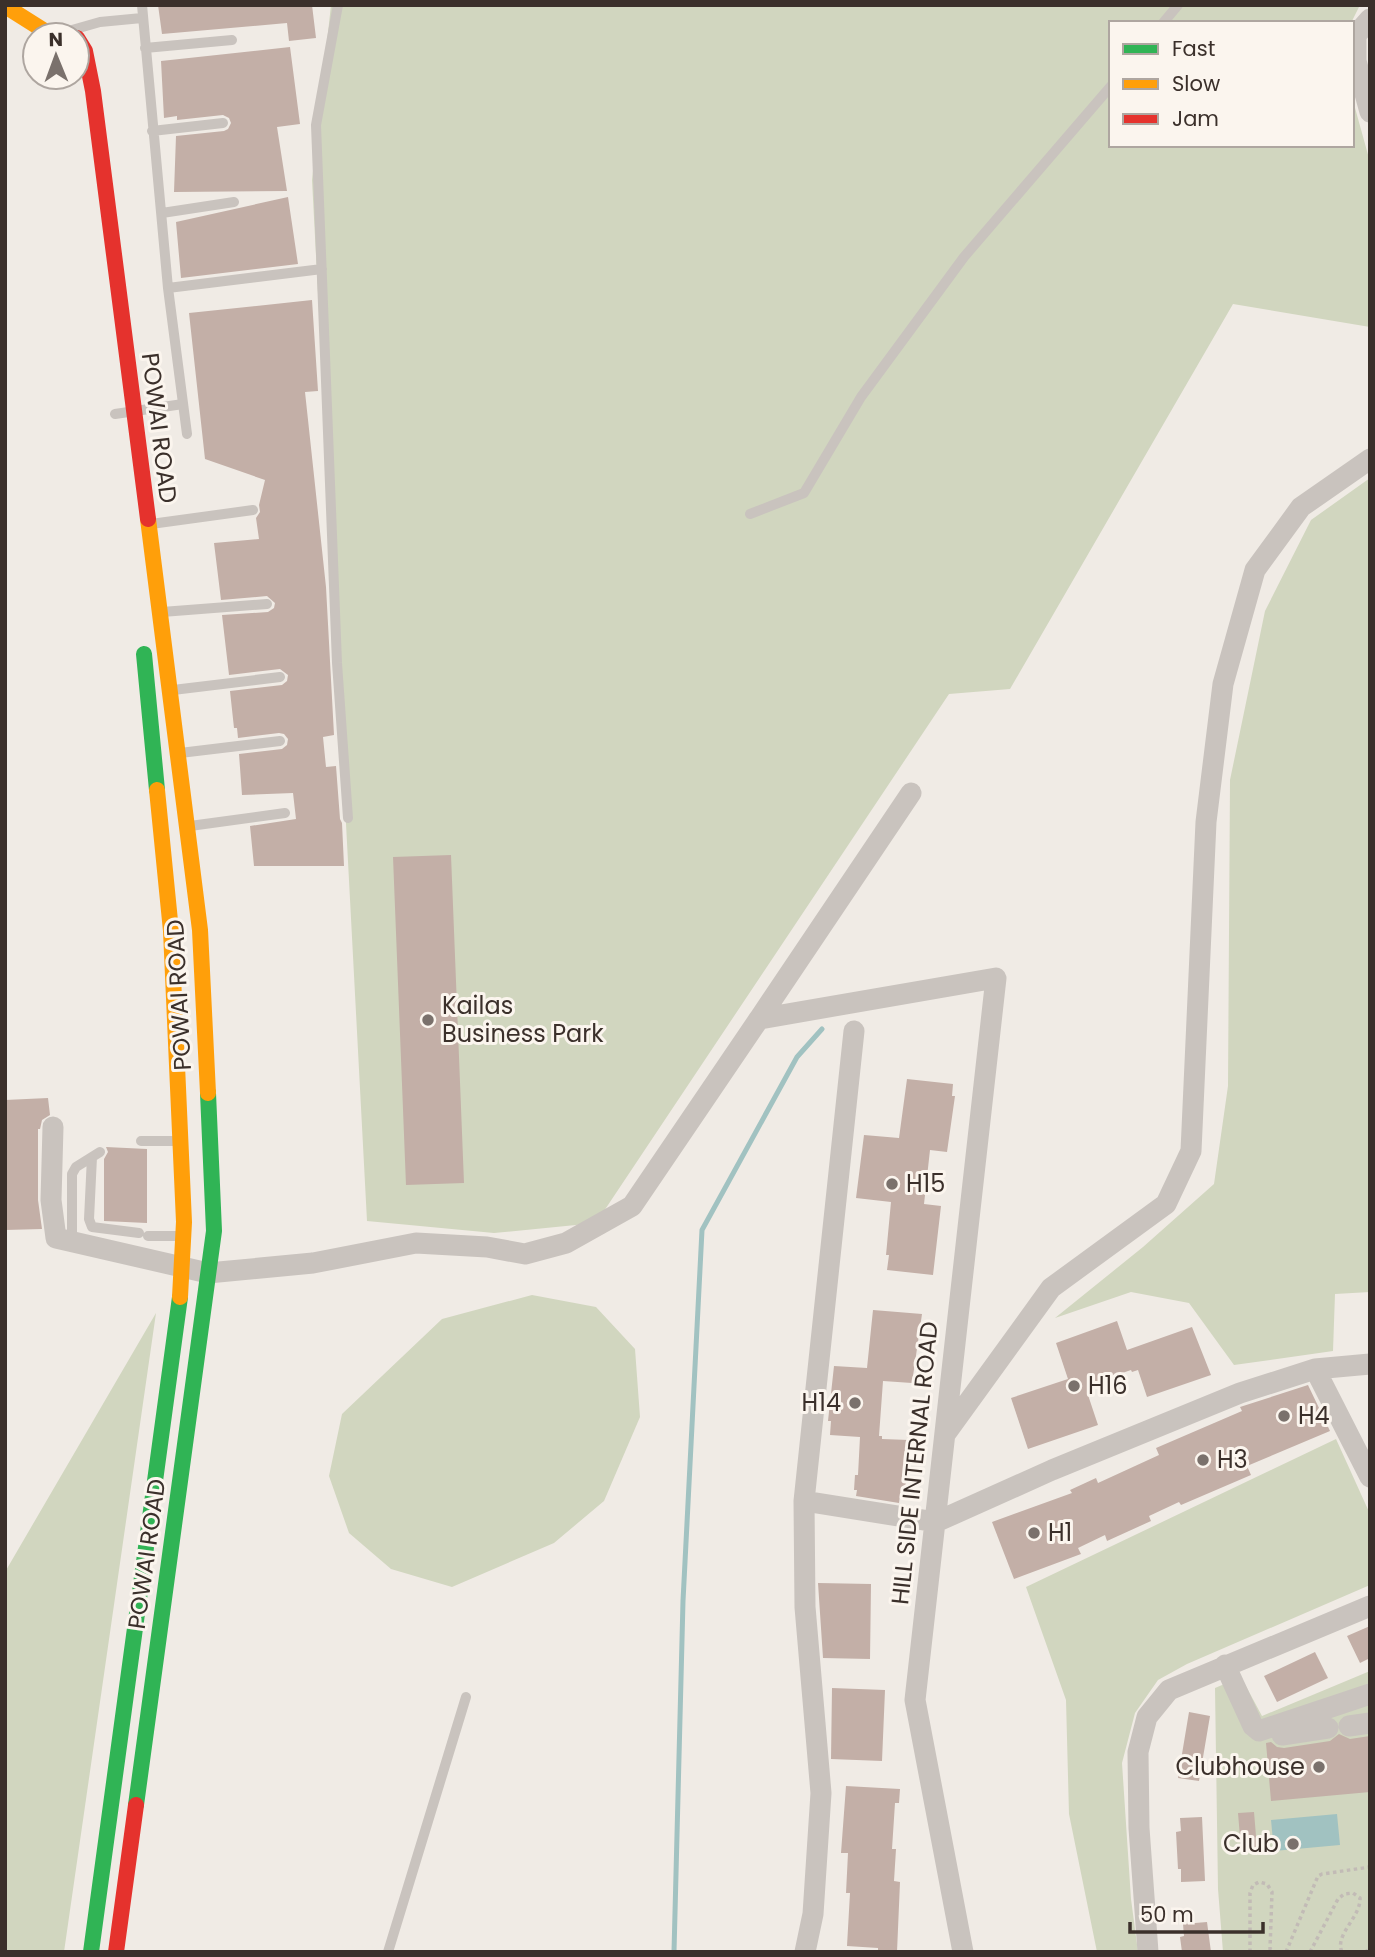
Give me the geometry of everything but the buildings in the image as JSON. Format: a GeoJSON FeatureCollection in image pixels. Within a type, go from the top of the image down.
{"type":"FeatureCollection","features":[{"type":"Feature","properties":{"kind":"main road"},"geometry":{"type":"LineString","coordinates":[[5,6],[39,21]]}},
{"type":"Feature","properties":{"kind":"main road","name":"POWAI ROAD"},"geometry":{"type":"LineString","coordinates":[[91,81],[200,930],[214,1231],[116,1952]]}},
{"type":"Feature","properties":{"kind":"main road"},"geometry":{"type":"LineString","coordinates":[[88,196],[106,193]]}},
{"type":"Feature","properties":{"kind":"main road","name":"POWAI ROAD"},"geometry":{"type":"LineString","coordinates":[[91,1952],[180,1301],[183,1236],[171,931],[143,640]]}},
{"type":"Feature","properties":{"kind":"main road"},"geometry":{"type":"LineString","coordinates":[[151,1509],[176,1513]]}},
{"type":"Feature","properties":{"kind":"street"},"geometry":{"type":"LineString","coordinates":[[1370,19],[1356,35],[1356,61],[1370,112]]}},
{"type":"Feature","properties":{"kind":"street"},"geometry":{"type":"LineString","coordinates":[[944,1434],[1051,1288],[1166,1204],[1191,1152],[1206,822],[1223,684],[1255,570],[1301,507],[1370,459]]}},
{"type":"Feature","properties":{"kind":"street"},"geometry":{"type":"LineString","coordinates":[[53,1127],[51,1200],[56,1238],[181,1268],[208,1273],[313,1263],[416,1243],[487,1247],[525,1254],[566,1243],[632,1206],[911,793]]}},
{"type":"Feature","properties":{"kind":"street","name":"HILL SIDE INTERNAL ROAD"},"geometry":{"type":"LineString","coordinates":[[759,1019],[996,978],[915,1700],[962,1952]]}},
{"type":"Feature","properties":{"kind":"street"},"geometry":{"type":"LineString","coordinates":[[805,1952],[813,1914],[821,1793],[805,1606],[804,1501],[854,1031]]}},
{"type":"Feature","properties":{"kind":"street"},"geometry":{"type":"LineString","coordinates":[[804,1501],[936,1522],[1052,1470],[1240,1393],[1315,1369],[1370,1364]]}},
{"type":"Feature","properties":{"kind":"street"},"geometry":{"type":"LineString","coordinates":[[1315,1369],[1370,1477]]}},
{"type":"Feature","properties":{"kind":"street"},"geometry":{"type":"LineString","coordinates":[[1148,1952],[1139,1828],[1138,1752],[1147,1717],[1169,1690],[1370,1606]]}},
{"type":"Feature","properties":{"kind":"street"},"geometry":{"type":"LineString","coordinates":[[1219,1667],[1253,1726],[1259,1731],[1370,1694]]}},
{"type":"Feature","properties":{"kind":"street"},"geometry":{"type":"LineString","coordinates":[[1219,1667],[1241,1731],[1247,1738],[1256,1740],[1349,1726]]}},
{"type":"Feature","properties":{"kind":"lane"},"geometry":{"type":"LineString","coordinates":[[142,5],[168,288],[187,434]]}},
{"type":"Feature","properties":{"kind":"lane"},"geometry":{"type":"LineString","coordinates":[[338,5],[316,125],[337,663],[348,818]]}},
{"type":"Feature","properties":{"kind":"lane"},"geometry":{"type":"LineString","coordinates":[[1165,21],[1178,5]]}},
{"type":"Feature","properties":{"kind":"lane"},"geometry":{"type":"LineString","coordinates":[[91,25],[142,18]]}},
{"type":"Feature","properties":{"kind":"lane"},"geometry":{"type":"LineString","coordinates":[[145,48],[232,40]]}},
{"type":"Feature","properties":{"kind":"lane"},"geometry":{"type":"LineString","coordinates":[[750,514],[804,494],[862,397],[964,257],[1109,88]]}},
{"type":"Feature","properties":{"kind":"lane"},"geometry":{"type":"LineString","coordinates":[[152,131],[223,123]]}},
{"type":"Feature","properties":{"kind":"lane"},"geometry":{"type":"LineString","coordinates":[[162,213],[234,202]]}},
{"type":"Feature","properties":{"kind":"lane"},"geometry":{"type":"LineString","coordinates":[[168,288],[322,270]]}},
{"type":"Feature","properties":{"kind":"lane"},"geometry":{"type":"LineString","coordinates":[[115,415],[183,404]]}},
{"type":"Feature","properties":{"kind":"lane"},"geometry":{"type":"LineString","coordinates":[[148,524],[253,510]]}},
{"type":"Feature","properties":{"kind":"lane"},"geometry":{"type":"LineString","coordinates":[[160,612],[267,604]]}},
{"type":"Feature","properties":{"kind":"lane"},"geometry":{"type":"LineString","coordinates":[[149,694],[280,677]]}},
{"type":"Feature","properties":{"kind":"lane"},"geometry":{"type":"LineString","coordinates":[[178,754],[279,741]]}},
{"type":"Feature","properties":{"kind":"lane"},"geometry":{"type":"LineString","coordinates":[[187,827],[285,813]]}},
{"type":"Feature","properties":{"kind":"lane"},"geometry":{"type":"LineString","coordinates":[[141,1141],[180,1141]]}},
{"type":"Feature","properties":{"kind":"lane"},"geometry":{"type":"LineString","coordinates":[[72,1242],[72,1174],[76,1167],[96,1154],[89,1219],[92,1227],[144,1235],[183,1236]]}},
{"type":"Feature","properties":{"kind":"lane"},"geometry":{"type":"LineString","coordinates":[[388,1952],[466,1697]]}},
{"type":"Feature","properties":{"kind":"path"},"geometry":{"type":"LineString","coordinates":[[1286,1952],[1318,1876],[1370,1867]]}},
{"type":"Feature","properties":{"kind":"path"},"geometry":{"type":"LineString","coordinates":[[1251,1952],[1250,1893],[1253,1885],[1259,1882],[1267,1884],[1272,1892],[1270,1949],[1273,1952]]}},
{"type":"Feature","properties":{"kind":"path"},"geometry":{"type":"LineString","coordinates":[[1310,1952],[1338,1899],[1344,1894],[1353,1893],[1360,1898],[1360,1905],[1358,1913],[1341,1939],[1339,1945],[1342,1952]]}},
{"type":"Feature","properties":{"kind":"path"},"geometry":{"type":"LineString","coordinates":[[1365,1952],[1370,1949]]}},
{"type":"Feature","properties":{"kind":"green space"},"geometry":{"type":"Polygon","coordinates":[[[331,5],[1360,5],[1352,21],[1109,21],[1109,147],[1354,147],[1354,104],[1370,162],[1370,327],[1233,304],[1010,689],[949,694],[596,1223],[494,1233],[367,1221],[312,180],[331,5]]]}},
{"type":"Feature","properties":{"kind":"green space"},"geometry":{"type":"Polygon","coordinates":[[[1370,478],[1370,1292],[1335,1294],[1333,1351],[1234,1365],[1189,1303],[1131,1292],[1055,1318],[1143,1247],[1214,1184],[1228,1086],[1230,780],[1265,611],[1311,520],[1370,478]]]}},
{"type":"Feature","properties":{"kind":"green space"},"geometry":{"type":"Polygon","coordinates":[[[532,1295],[596,1307],[635,1349],[640,1417],[604,1501],[554,1543],[452,1587],[391,1569],[349,1533],[329,1476],[342,1414],[442,1319],[532,1295]]]}},
{"type":"Feature","properties":{"kind":"green space"},"geometry":{"type":"Polygon","coordinates":[[[156,1313],[64,1952],[5,1952],[5,1572],[156,1313]]]}},
{"type":"Feature","properties":{"kind":"green space"},"geometry":{"type":"Polygon","coordinates":[[[1336,1439],[1370,1514],[1370,1585],[1187,1664],[1158,1680],[1135,1713],[1122,1763],[1131,1899],[1138,1952],[1097,1952],[1069,1814],[1066,1700],[1026,1587],[1336,1439]]]}},
{"type":"Feature","properties":{"kind":"green space","name":"Club"},"geometry":{"type":"Polygon","coordinates":[[[1370,1671],[1370,1952],[1223,1952],[1218,1889],[1215,1688],[1241,1677],[1262,1716],[1370,1671]]]}},
{"type":"Feature","properties":{"kind":"water"},"geometry":{"type":"Polygon","coordinates":[[[1337,1814],[1340,1845],[1274,1851],[1271,1820],[1337,1814]]]}},
{"type":"Feature","properties":{"kind":"waterway"},"geometry":{"type":"LineString","coordinates":[[674,1952],[683,1601],[702,1230],[797,1057],[822,1029]]}},
{"type":"Feature","properties":{"kind":"traffic: fast"},"geometry":{"type":"LineString","coordinates":[[144,654],[157,790]]}},
{"type":"Feature","properties":{"kind":"traffic: fast"},"geometry":{"type":"LineString","coordinates":[[136,1805],[214,1231],[208,1093]]}},
{"type":"Feature","properties":{"kind":"traffic: fast"},"geometry":{"type":"LineString","coordinates":[[91,1952],[180,1297]]}},
{"type":"Feature","properties":{"kind":"traffic: slow"},"geometry":{"type":"LineString","coordinates":[[5,6],[29,21]]}},
{"type":"Feature","properties":{"kind":"traffic: slow"},"geometry":{"type":"LineString","coordinates":[[148,519],[200,930],[208,1093]]}},
{"type":"Feature","properties":{"kind":"traffic: slow"},"geometry":{"type":"LineString","coordinates":[[157,790],[171,931],[184,1222],[180,1297]]}},
{"type":"Feature","properties":{"kind":"traffic: jam"},"geometry":{"type":"LineString","coordinates":[[91,81],[148,519]]}},
{"type":"Feature","properties":{"kind":"traffic: jam"},"geometry":{"type":"LineString","coordinates":[[116,1952],[136,1805]]}},
{"type":"Feature","properties":{"kind":"place","name":"Kailas Business Park"},"geometry":{"type":"Point","coordinates":[428,1020]}},
{"type":"Feature","properties":{"kind":"place","name":"H15"},"geometry":{"type":"Point","coordinates":[892,1184]}},
{"type":"Feature","properties":{"kind":"place","name":"H16"},"geometry":{"type":"Point","coordinates":[1074,1386]}},
{"type":"Feature","properties":{"kind":"place","name":"H14"},"geometry":{"type":"Point","coordinates":[855,1403]}},
{"type":"Feature","properties":{"kind":"place","name":"H4"},"geometry":{"type":"Point","coordinates":[1284,1416]}},
{"type":"Feature","properties":{"kind":"place","name":"H3"},"geometry":{"type":"Point","coordinates":[1203,1460]}},
{"type":"Feature","properties":{"kind":"place","name":"H1"},"geometry":{"type":"Point","coordinates":[1034,1533]}},
{"type":"Feature","properties":{"kind":"place","name":"Clubhouse"},"geometry":{"type":"Point","coordinates":[1319,1767]}},
{"type":"Feature","properties":{"kind":"place","name":"Club"},"geometry":{"type":"Point","coordinates":[1293,1844]}}]}
